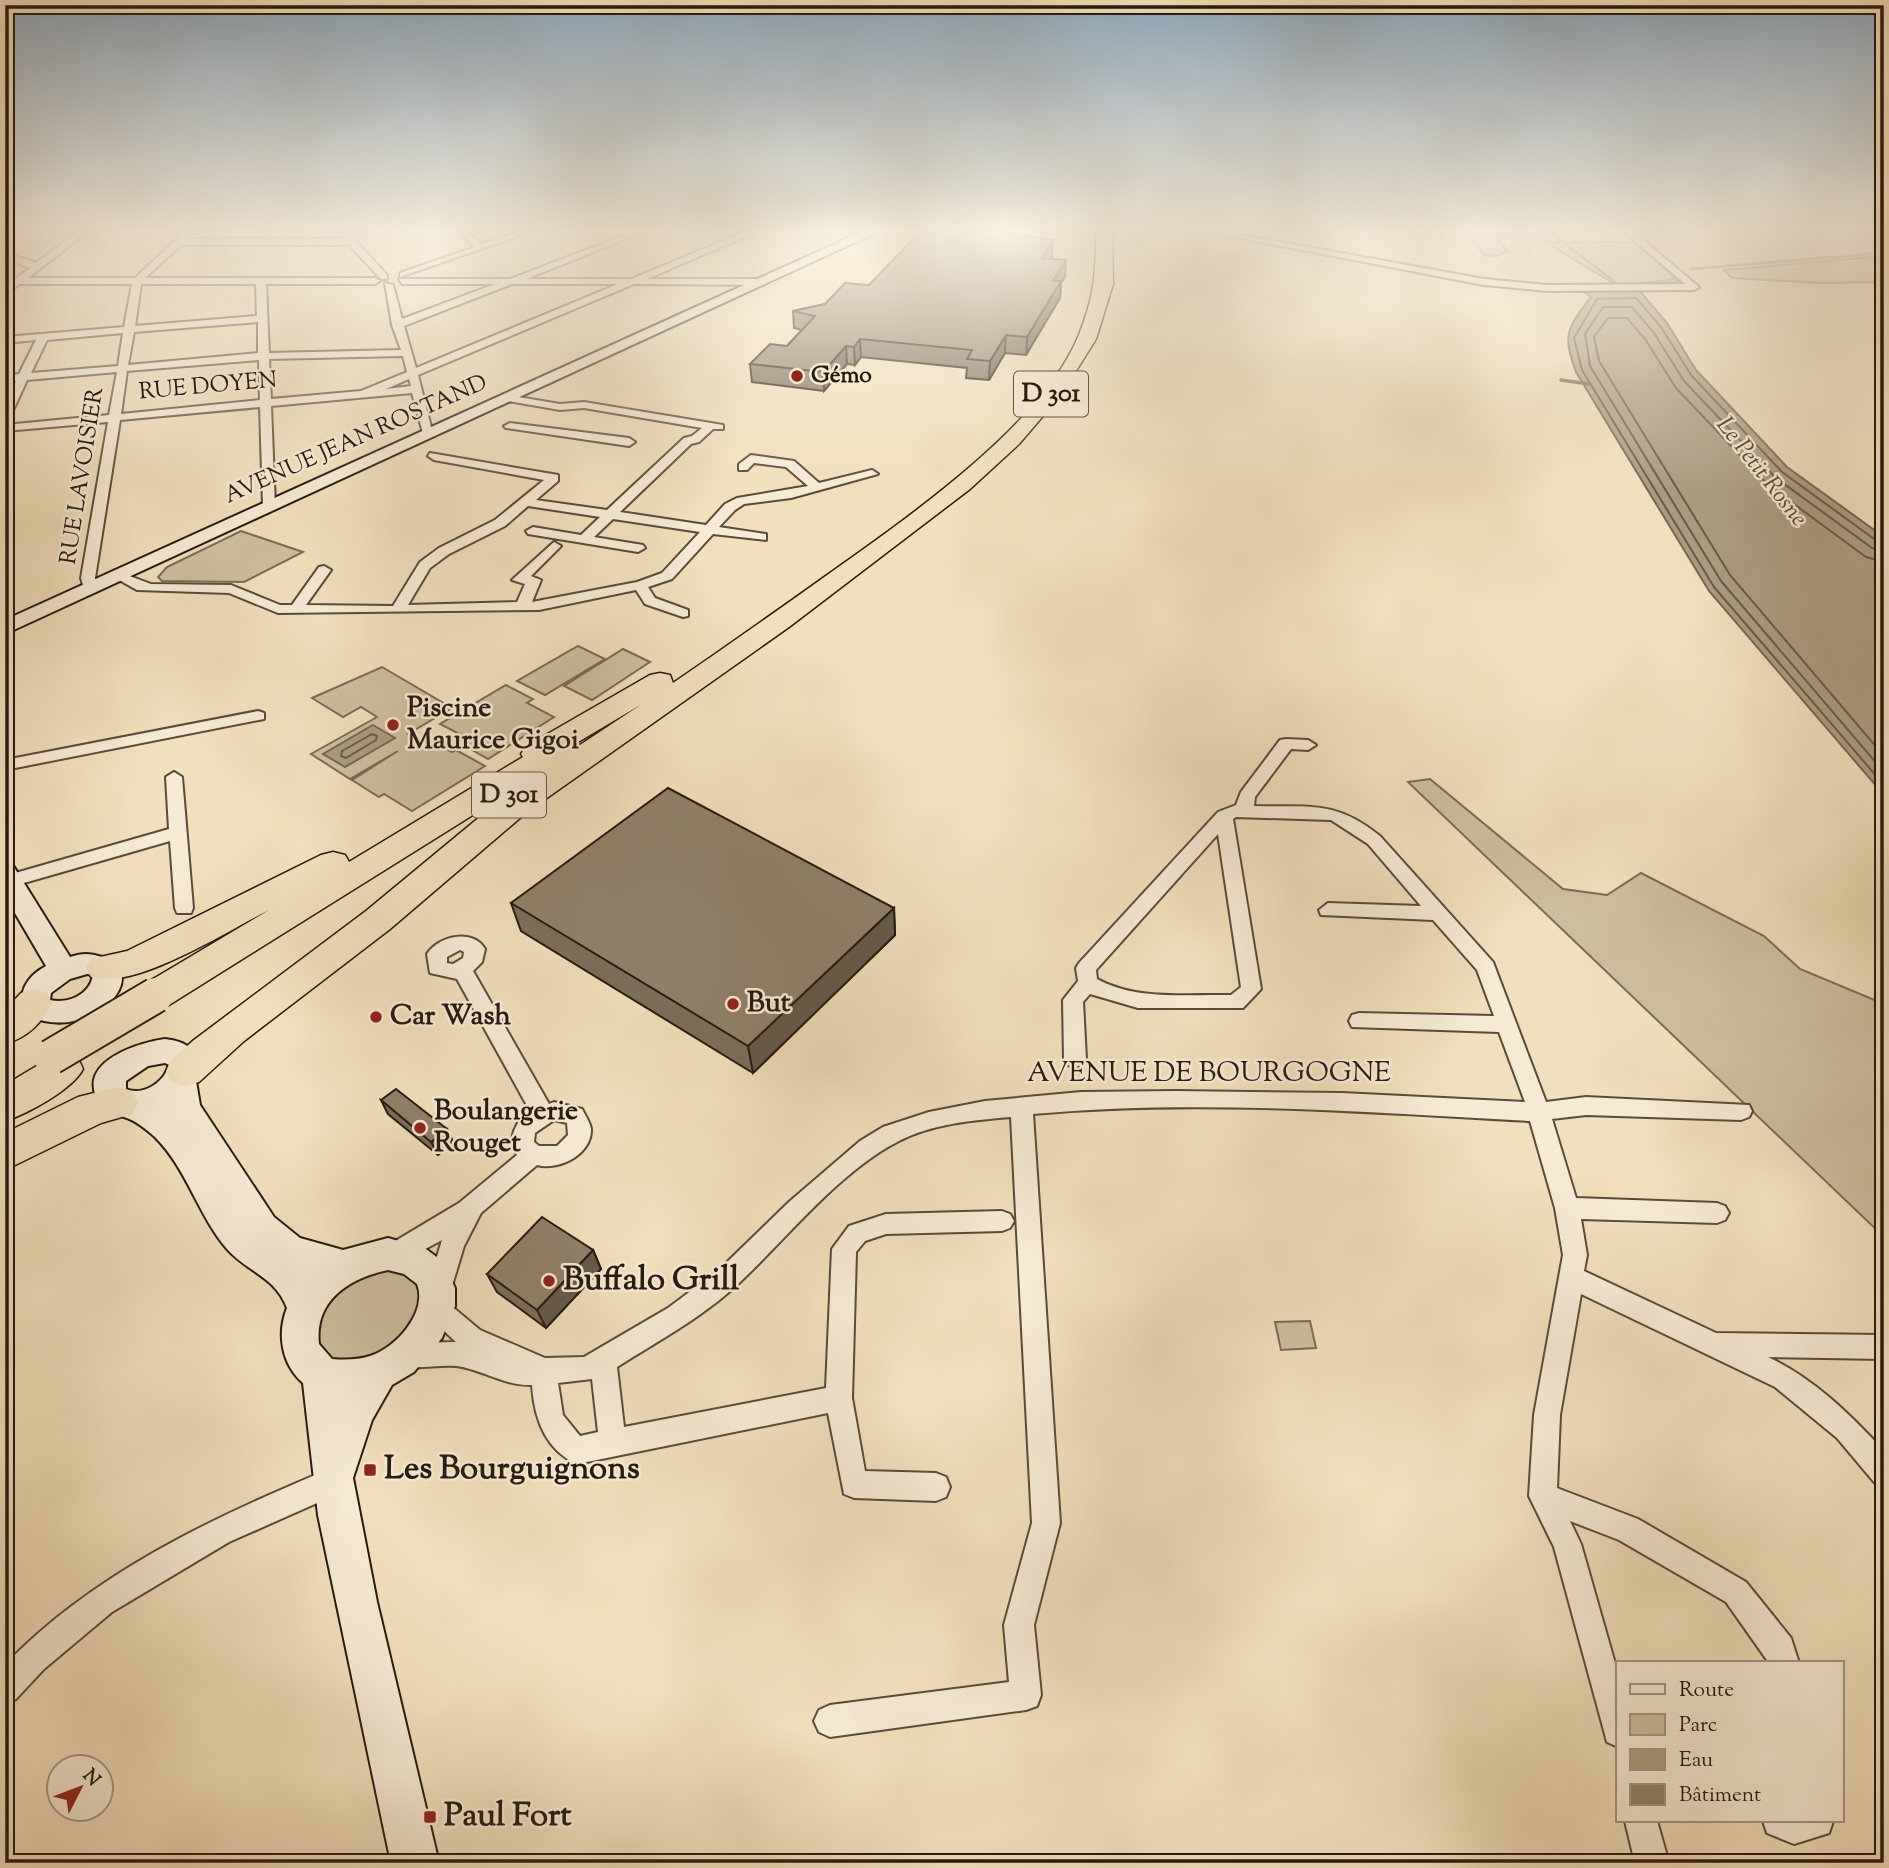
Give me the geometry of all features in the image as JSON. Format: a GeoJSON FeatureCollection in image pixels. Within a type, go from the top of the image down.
{"type":"FeatureCollection","features":[{"type":"Feature","properties":{"kind":"highway"},"geometry":{"type":"LineString","coordinates":[[1081,323],[1082,315]]}},
{"type":"Feature","properties":{"kind":"highway","name":"D 301"},"geometry":{"type":"LineString","coordinates":[[161,1002],[705,654],[881,534],[997,439],[1042,388],[1083,315]]}},
{"type":"Feature","properties":{"kind":"highway","name":"D 301"},"geometry":{"type":"LineString","coordinates":[[5,1105],[58,1063],[600,738],[847,572],[951,495],[1003,448],[1054,390],[1076,357],[1096,315]]}},
{"type":"Feature","properties":{"kind":"highway"},"geometry":{"type":"LineString","coordinates":[[182,1076],[390,911],[508,811],[739,652],[847,572]]}},
{"type":"Feature","properties":{"kind":"highway"},"geometry":{"type":"LineString","coordinates":[[104,968],[124,966],[153,954],[450,803],[705,654]]}},
{"type":"Feature","properties":{"kind":"highway"},"geometry":{"type":"LineString","coordinates":[[5,1030],[27,1014],[34,1003]]}},
{"type":"Feature","properties":{"kind":"highway","name":"D 301"},"geometry":{"type":"LineString","coordinates":[[5,1084],[58,1063]]}},
{"type":"Feature","properties":{"kind":"highway"},"geometry":{"type":"LineString","coordinates":[[5,1153],[92,1109],[124,1104]]}},
{"type":"Feature","properties":{"kind":"street","name":"RUE LAVOISIER"},"geometry":{"type":"LineString","coordinates":[[91,589],[88,578],[131,315]]}},
{"type":"Feature","properties":{"kind":"street"},"geometry":{"type":"LineString","coordinates":[[261,315],[270,506]]}},
{"type":"Feature","properties":{"kind":"street"},"geometry":{"type":"LineString","coordinates":[[394,315],[429,433]]}},
{"type":"Feature","properties":{"kind":"street"},"geometry":{"type":"LineString","coordinates":[[397,325],[422,315]]}},
{"type":"Feature","properties":{"kind":"street"},"geometry":{"type":"LineString","coordinates":[[363,394],[551,315]]}},
{"type":"Feature","properties":{"kind":"street","name":"AVENUE JEAN ROSTAND"},"geometry":{"type":"LineString","coordinates":[[5,628],[690,315]]}},
{"type":"Feature","properties":{"kind":"street"},"geometry":{"type":"LineString","coordinates":[[5,340],[261,319]]}},
{"type":"Feature","properties":{"kind":"street"},"geometry":{"type":"LineString","coordinates":[[5,415],[43,337]]}},
{"type":"Feature","properties":{"kind":"street"},"geometry":{"type":"LineString","coordinates":[[5,379],[263,356],[406,353]]}},
{"type":"Feature","properties":{"kind":"street","name":"RUE DOYEN"},"geometry":{"type":"LineString","coordinates":[[5,428],[415,389]]}},
{"type":"Feature","properties":{"kind":"street"},"geometry":{"type":"LineString","coordinates":[[506,398],[560,407],[606,408],[710,425],[695,440],[688,440],[583,539]]}},
{"type":"Feature","properties":{"kind":"street"},"geometry":{"type":"LineString","coordinates":[[595,417],[606,408]]}},
{"type":"Feature","properties":{"kind":"street"},"geometry":{"type":"LineString","coordinates":[[573,434],[584,425]]}},
{"type":"Feature","properties":{"kind":"street"},"geometry":{"type":"LineString","coordinates":[[510,426],[629,442]]}},
{"type":"Feature","properties":{"kind":"street"},"geometry":{"type":"LineString","coordinates":[[398,610],[425,565],[444,551],[500,523],[554,478],[434,456]]}},
{"type":"Feature","properties":{"kind":"street"},"geometry":{"type":"LineString","coordinates":[[743,467],[751,459],[790,464],[815,486]]}},
{"type":"Feature","properties":{"kind":"street"},"geometry":{"type":"LineString","coordinates":[[119,576],[137,586],[151,588],[231,589],[278,609],[398,610],[551,604],[640,585],[667,576],[730,507],[741,501],[791,494],[872,474]]}},
{"type":"Feature","properties":{"kind":"street"},"geometry":{"type":"LineString","coordinates":[[526,502],[761,537]]}},
{"type":"Feature","properties":{"kind":"street"},"geometry":{"type":"LineString","coordinates":[[533,531],[638,548]]}},
{"type":"Feature","properties":{"kind":"street"},"geometry":{"type":"LineString","coordinates":[[523,606],[534,580],[519,580],[554,546]]}},
{"type":"Feature","properties":{"kind":"street"},"geometry":{"type":"LineString","coordinates":[[296,609],[324,570]]}},
{"type":"Feature","properties":{"kind":"street"},"geometry":{"type":"LineString","coordinates":[[640,585],[650,601],[683,613]]}},
{"type":"Feature","properties":{"kind":"street"},"geometry":{"type":"LineString","coordinates":[[5,765],[258,716]]}},
{"type":"Feature","properties":{"kind":"street"},"geometry":{"type":"LineString","coordinates":[[1244,811],[1247,796],[1286,744],[1308,746]]}},
{"type":"Feature","properties":{"kind":"street"},"geometry":{"type":"LineString","coordinates":[[174,777],[184,908]]}},
{"type":"Feature","properties":{"kind":"street"},"geometry":{"type":"LineString","coordinates":[[1075,1059],[1073,1000],[1087,983],[1086,968],[1224,816],[1244,811],[1334,814],[1354,824],[1374,840],[1486,967],[1539,1112],[1567,1208],[1575,1255],[1547,1415],[1543,1496],[1567,1544],[1616,1724]]}},
{"type":"Feature","properties":{"kind":"street"},"geometry":{"type":"LineString","coordinates":[[1087,983],[1097,990],[1136,999],[1236,1003],[1251,989],[1224,816]]}},
{"type":"Feature","properties":{"kind":"street"},"geometry":{"type":"LineString","coordinates":[[63,969],[8,877],[177,833]]}},
{"type":"Feature","properties":{"kind":"street"},"geometry":{"type":"LineString","coordinates":[[1328,910],[1440,913]]}},
{"type":"Feature","properties":{"kind":"street"},"geometry":{"type":"LineString","coordinates":[[87,963],[104,968],[108,973],[106,988],[89,1003],[53,1014],[43,1012],[34,1003],[43,983],[63,969],[87,963]]}},
{"type":"Feature","properties":{"kind":"street"},"geometry":{"type":"LineString","coordinates":[[462,970],[542,1114]]}},
{"type":"Feature","properties":{"kind":"street"},"geometry":{"type":"LineString","coordinates":[[89,1003],[136,1056]]}},
{"type":"Feature","properties":{"kind":"street"},"geometry":{"type":"LineString","coordinates":[[1359,1021],[1508,1024]]}},
{"type":"Feature","properties":{"kind":"street"},"geometry":{"type":"LineString","coordinates":[[305,1308],[289,1277],[254,1253],[236,1235],[172,1132],[151,1114],[124,1104],[110,1095],[112,1079],[136,1056],[168,1050],[182,1057],[185,1108],[262,1228],[290,1251],[345,1267]]}},
{"type":"Feature","properties":{"kind":"street"},"geometry":{"type":"LineString","coordinates":[[124,1104],[163,1096],[182,1076]]}},
{"type":"Feature","properties":{"kind":"street","name":"AVENUE DE BOURGOGNE"},"geometry":{"type":"LineString","coordinates":[[392,1364],[457,1354],[520,1373],[584,1369],[603,1361],[677,1316],[729,1278],[784,1222],[868,1148],[891,1135],[929,1121],[1021,1105],[1176,1100],[1342,1102],[1539,1112],[1586,1106],[1741,1111]]}},
{"type":"Feature","properties":{"kind":"street"},"geometry":{"type":"LineString","coordinates":[[830,1721],[1026,1695],[1019,1625],[1046,1523],[1021,1105]]}},
{"type":"Feature","properties":{"kind":"street"},"geometry":{"type":"LineString","coordinates":[[563,1111],[574,1115],[581,1127],[576,1144],[563,1154],[540,1158],[531,1156],[523,1146],[522,1138],[525,1130],[542,1114],[563,1111]]}},
{"type":"Feature","properties":{"kind":"street"},"geometry":{"type":"LineString","coordinates":[[392,1364],[339,1379],[320,1374],[305,1361],[297,1337],[305,1308],[319,1287],[357,1260],[396,1254],[437,1233],[474,1208],[531,1156]]}},
{"type":"Feature","properties":{"kind":"street"},"geometry":{"type":"LineString","coordinates":[[5,1688],[33,1658],[102,1602],[219,1532],[332,1482],[355,1412],[392,1364],[422,1338],[433,1322],[453,1243],[474,1208]]}},
{"type":"Feature","properties":{"kind":"street"},"geometry":{"type":"LineString","coordinates":[[1567,1208],[1717,1213]]}},
{"type":"Feature","properties":{"kind":"street"},"geometry":{"type":"LineString","coordinates":[[936,1487],[854,1484],[839,1398],[844,1249],[857,1233],[886,1224],[1002,1221]]}},
{"type":"Feature","properties":{"kind":"street"},"geometry":{"type":"LineString","coordinates":[[396,1254],[422,1263],[434,1277],[437,1301]]}},
{"type":"Feature","properties":{"kind":"street"},"geometry":{"type":"LineString","coordinates":[[1571,1278],[1784,1378],[1846,1429],[1884,1472]]}},
{"type":"Feature","properties":{"kind":"street","name":"AVENUE DE BOURGOGNE"},"geometry":{"type":"LineString","coordinates":[[437,1301],[471,1339],[545,1370]]}},
{"type":"Feature","properties":{"kind":"street"},"geometry":{"type":"LineString","coordinates":[[1711,1344],[1884,1347]]}},
{"type":"Feature","properties":{"kind":"street"},"geometry":{"type":"LineString","coordinates":[[603,1361],[613,1444]]}},
{"type":"Feature","properties":{"kind":"street"},"geometry":{"type":"LineString","coordinates":[[545,1370],[544,1397],[562,1441],[577,1450],[839,1398]]}},
{"type":"Feature","properties":{"kind":"street"},"geometry":{"type":"LineString","coordinates":[[320,1374],[326,1398],[332,1482],[415,1863]]}},
{"type":"Feature","properties":{"kind":"street"},"geometry":{"type":"LineString","coordinates":[[1543,1496],[1628,1529],[1736,1592],[1780,1649],[1783,1661]]}},
{"type":"Feature","properties":{"kind":"street"},"geometry":{"type":"LineString","coordinates":[[1641,1822],[1652,1863]]}},
{"type":"Feature","properties":{"kind":"street"},"geometry":{"type":"LineString","coordinates":[[1781,1822],[1794,1828],[1814,1822]]}},
{"type":"Feature","properties":{"kind":"green space"},"geometry":{"type":"Polygon","coordinates":[[[241,531],[303,552],[244,582],[162,581],[158,577],[167,567],[241,531]]]}},
{"type":"Feature","properties":{"kind":"green space"},"geometry":{"type":"Polygon","coordinates":[[[578,646],[605,659],[545,695],[517,681],[578,646]]]}},
{"type":"Feature","properties":{"kind":"green space"},"geometry":{"type":"Polygon","coordinates":[[[623,649],[650,662],[592,700],[564,686],[623,649]]]}},
{"type":"Feature","properties":{"kind":"green space","name":"Piscine Maurice Gigoi"},"geometry":{"type":"Polygon","coordinates":[[[382,667],[452,708],[408,734],[419,740],[425,737],[485,766],[412,811],[384,794],[379,797],[352,780],[398,751],[350,779],[311,754],[377,717],[361,707],[343,717],[312,698],[382,667]]]}},
{"type":"Feature","properties":{"kind":"green space"},"geometry":{"type":"Polygon","coordinates":[[[506,685],[533,699],[527,703],[554,717],[488,759],[460,743],[467,738],[440,724],[506,685]]]}},
{"type":"Feature","properties":{"kind":"green space"},"geometry":{"type":"Polygon","coordinates":[[[1430,779],[1563,889],[1607,895],[1641,873],[1764,936],[1800,969],[1884,1004],[1884,1237],[1408,782],[1430,779]]]}},
{"type":"Feature","properties":{"kind":"green space"},"geometry":{"type":"Polygon","coordinates":[[[384,1265],[413,1274],[424,1300],[412,1332],[361,1364],[327,1360],[317,1349],[313,1319],[332,1288],[384,1265]]]}},
{"type":"Feature","properties":{"kind":"green space"},"geometry":{"type":"Polygon","coordinates":[[[1310,1321],[1316,1348],[1281,1350],[1275,1322],[1310,1321]]]}},
{"type":"Feature","properties":{"kind":"water","name":"Le Petit Rosne"},"geometry":{"type":"Polygon","coordinates":[[[1660,315],[1696,370],[1787,467],[1884,537],[1884,795],[1709,591],[1576,372],[1568,340],[1577,316],[1660,315]]]}},
{"type":"Feature","properties":{"kind":"water"},"geometry":{"type":"Polygon","coordinates":[[[373,725],[395,738],[345,767],[323,754],[373,725]]]}},
{"type":"Feature","properties":{"kind":"building"},"geometry":{"type":"Polygon","coordinates":[[[811,315],[1040,315],[1027,337],[1006,335],[990,361],[967,359],[972,350],[860,339],[854,347],[846,346],[823,372],[750,364],[770,344],[787,346],[815,316],[811,315]]]}},
{"type":"Feature","properties":{"kind":"building","name":"But"},"geometry":{"type":"Polygon","coordinates":[[[668,788],[894,908],[748,1046],[511,903],[668,788]]]}},
{"type":"Feature","properties":{"kind":"building"},"geometry":{"type":"Polygon","coordinates":[[[396,1089],[447,1129],[431,1142],[381,1100],[396,1089]]]}},
{"type":"Feature","properties":{"kind":"building"},"geometry":{"type":"Polygon","coordinates":[[[542,1217],[593,1250],[537,1310],[487,1274],[542,1217]]]}},
{"type":"Feature","properties":{"kind":"waterway"},"geometry":{"type":"LineString","coordinates":[[1561,380],[1589,384]]}},
{"type":"Feature","properties":{"kind":"place","name":"Gémo"},"geometry":{"type":"Point","coordinates":[797,376]}},
{"type":"Feature","properties":{"kind":"place","name":"Piscine Maurice Gigoi"},"geometry":{"type":"Point","coordinates":[393,725]}},
{"type":"Feature","properties":{"kind":"place","name":"But"},"geometry":{"type":"Point","coordinates":[733,1004]}},
{"type":"Feature","properties":{"kind":"place","name":"Car Wash"},"geometry":{"type":"Point","coordinates":[376,1017]}},
{"type":"Feature","properties":{"kind":"place","name":"Boulangerie Rouget"},"geometry":{"type":"Point","coordinates":[420,1128]}},
{"type":"Feature","properties":{"kind":"place","name":"Buffalo Grill"},"geometry":{"type":"Point","coordinates":[549,1281]}},
{"type":"Feature","properties":{"kind":"place","name":"Les Bourguignons"},"geometry":{"type":"Point","coordinates":[370,1470]}},
{"type":"Feature","properties":{"kind":"place","name":"Paul Fort"},"geometry":{"type":"Point","coordinates":[430,1817]}}]}
